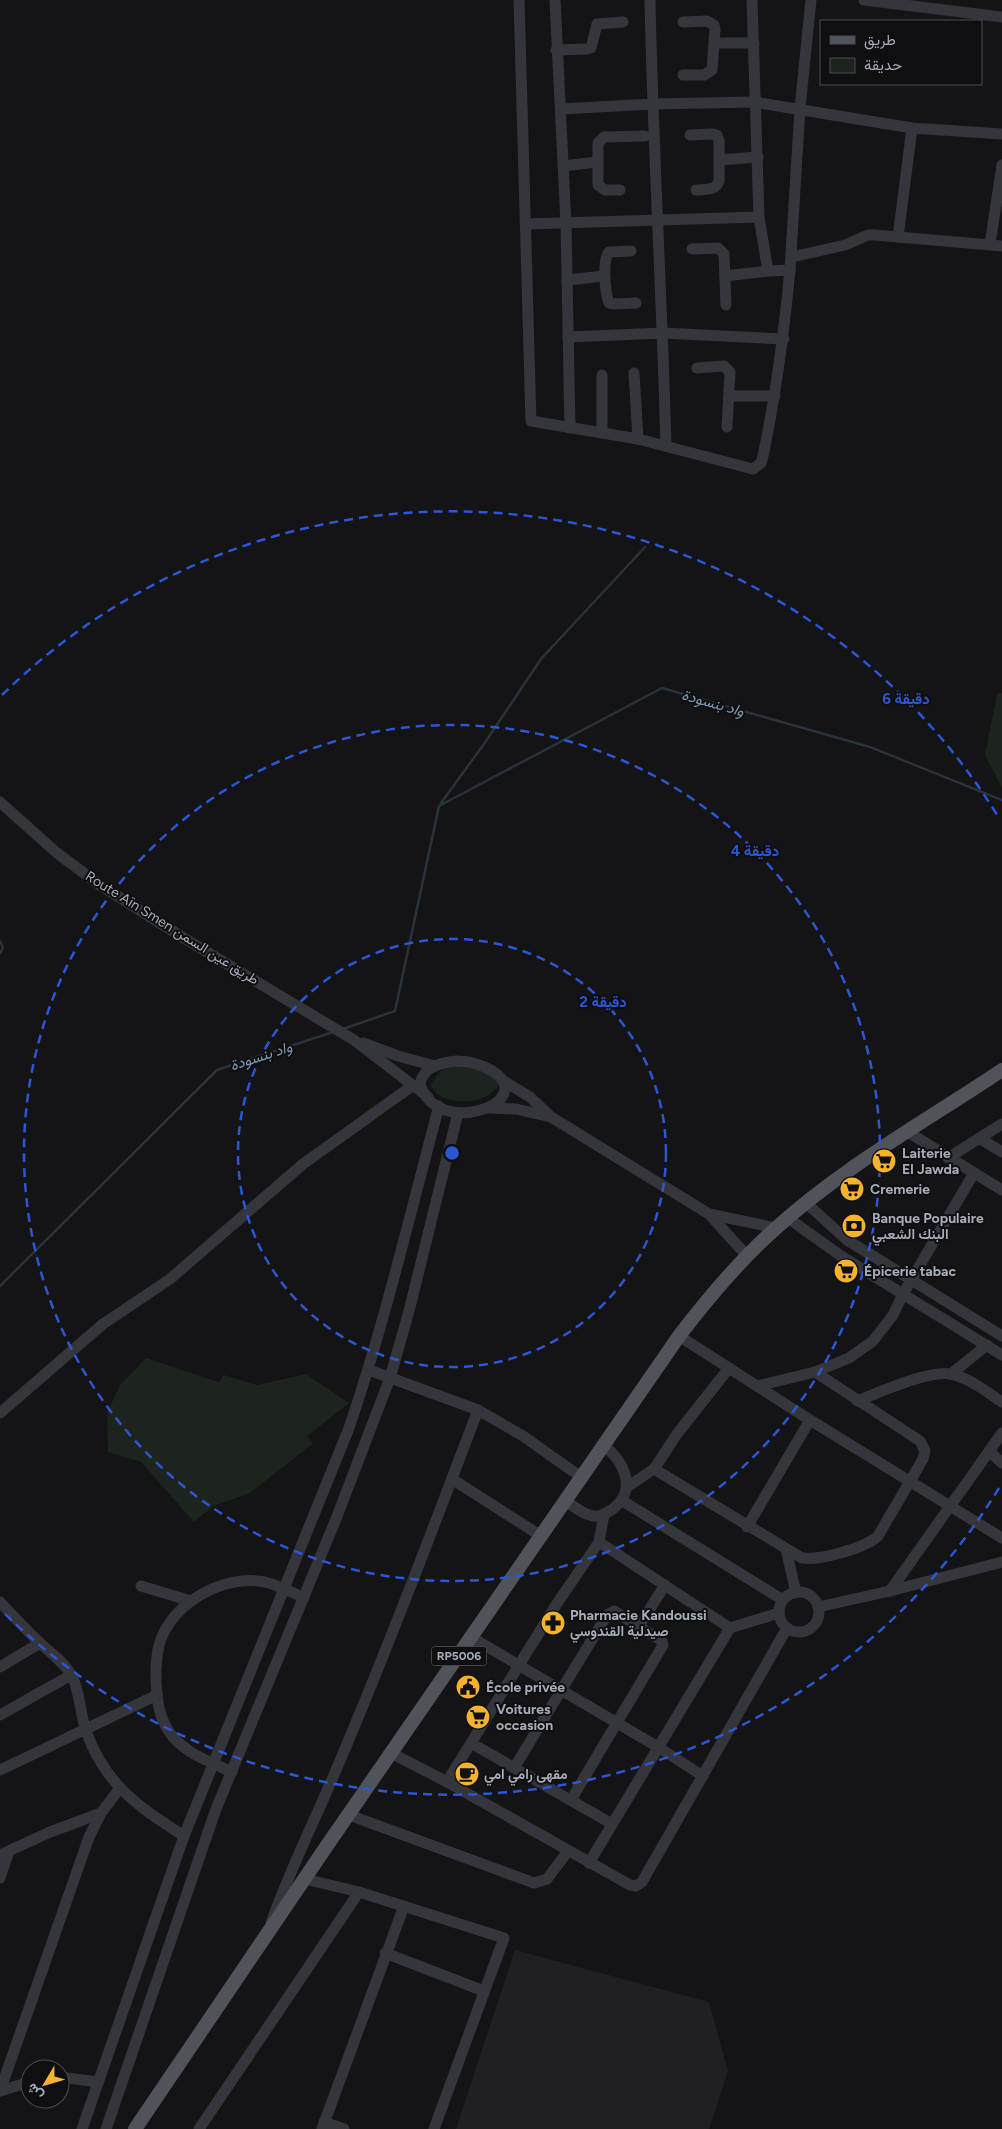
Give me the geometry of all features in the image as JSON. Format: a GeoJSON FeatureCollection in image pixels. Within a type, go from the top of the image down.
{"type":"FeatureCollection","features":[{"type":"Feature","properties":{"kind":"main road","name":"RP5006"},"geometry":{"type":"LineString","coordinates":[[136,2129],[391,1753],[678,1336],[713,1293],[746,1256],[806,1203],[908,1132],[1000,1072]]}},
{"type":"Feature","properties":{"kind":"street"},"geometry":{"type":"LineString","coordinates":[[519,0],[527,224],[531,421],[638,439],[742,467],[754,468],[761,463],[763,456],[784,339],[792,257],[800,108],[811,0]]}},
{"type":"Feature","properties":{"kind":"street"},"geometry":{"type":"LineString","coordinates":[[555,0],[568,280],[570,428]]}},
{"type":"Feature","properties":{"kind":"street"},"geometry":{"type":"LineString","coordinates":[[650,0],[652,104],[659,220],[666,446]]}},
{"type":"Feature","properties":{"kind":"street"},"geometry":{"type":"LineString","coordinates":[[752,0],[759,217],[768,271]]}},
{"type":"Feature","properties":{"kind":"street"},"geometry":{"type":"LineString","coordinates":[[864,0],[924,4],[1002,18]]}},
{"type":"Feature","properties":{"kind":"street"},"geometry":{"type":"LineString","coordinates":[[683,22],[704,21],[712,23],[714,26],[712,70],[704,75],[683,75]]}},
{"type":"Feature","properties":{"kind":"street"},"geometry":{"type":"LineString","coordinates":[[556,50],[586,50],[591,48],[594,44],[597,24],[623,22]]}},
{"type":"Feature","properties":{"kind":"street"},"geometry":{"type":"LineString","coordinates":[[714,43],[754,43]]}},
{"type":"Feature","properties":{"kind":"street"},"geometry":{"type":"LineString","coordinates":[[561,109],[652,104],[754,102],[800,108],[912,128],[1002,134]]}},
{"type":"Feature","properties":{"kind":"street"},"geometry":{"type":"LineString","coordinates":[[898,237],[912,128]]}},
{"type":"Feature","properties":{"kind":"street"},"geometry":{"type":"LineString","coordinates":[[690,135],[713,134],[717,135],[719,141],[718,186],[696,190]]}},
{"type":"Feature","properties":{"kind":"street"},"geometry":{"type":"LineString","coordinates":[[620,190],[600,188],[597,162],[598,143],[604,138],[645,136]]}},
{"type":"Feature","properties":{"kind":"street"},"geometry":{"type":"LineString","coordinates":[[719,160],[758,157]]}},
{"type":"Feature","properties":{"kind":"street"},"geometry":{"type":"LineString","coordinates":[[564,166],[597,162]]}},
{"type":"Feature","properties":{"kind":"street"},"geometry":{"type":"LineString","coordinates":[[990,244],[1002,165]]}},
{"type":"Feature","properties":{"kind":"street"},"geometry":{"type":"LineString","coordinates":[[527,224],[759,217]]}},
{"type":"Feature","properties":{"kind":"street"},"geometry":{"type":"LineString","coordinates":[[792,257],[845,245],[868,235],[1002,246]]}},
{"type":"Feature","properties":{"kind":"street"},"geometry":{"type":"LineString","coordinates":[[692,249],[718,248],[722,250],[724,254],[726,305]]}},
{"type":"Feature","properties":{"kind":"street"},"geometry":{"type":"LineString","coordinates":[[631,251],[609,252],[606,255],[605,276],[609,303],[636,303]]}},
{"type":"Feature","properties":{"kind":"street"},"geometry":{"type":"LineString","coordinates":[[725,276],[790,270]]}},
{"type":"Feature","properties":{"kind":"street"},"geometry":{"type":"LineString","coordinates":[[568,280],[605,276]]}},
{"type":"Feature","properties":{"kind":"street"},"geometry":{"type":"LineString","coordinates":[[568,337],[663,333],[784,339]]}},
{"type":"Feature","properties":{"kind":"street"},"geometry":{"type":"LineString","coordinates":[[697,368],[724,366],[728,368],[730,372],[727,427]]}},
{"type":"Feature","properties":{"kind":"street"},"geometry":{"type":"LineString","coordinates":[[634,373],[638,439]]}},
{"type":"Feature","properties":{"kind":"street"},"geometry":{"type":"LineString","coordinates":[[602,375],[602,433]]}},
{"type":"Feature","properties":{"kind":"street"},"geometry":{"type":"LineString","coordinates":[[729,396],[775,396]]}},
{"type":"Feature","properties":{"kind":"street","name":"Route Aïn Smen طريق عين السمن"},"geometry":{"type":"LineString","coordinates":[[0,802],[58,853],[100,884],[182,937],[354,1040],[428,1097]]}},
{"type":"Feature","properties":{"kind":"street","name":"Route Aïn Smen طريق عين السمن"},"geometry":{"type":"LineString","coordinates":[[354,1040],[398,1056],[435,1066]]}},
{"type":"Feature","properties":{"kind":"street"},"geometry":{"type":"LineString","coordinates":[[551,1117],[516,1109],[489,1108],[474,1112],[458,1113],[439,1106],[428,1097],[422,1090],[420,1081],[426,1072],[435,1066],[453,1062],[472,1063],[488,1069],[530,1097],[551,1117],[709,1214],[746,1256]]}},
{"type":"Feature","properties":{"kind":"street"},"geometry":{"type":"LineString","coordinates":[[489,1108],[498,1102],[503,1095],[505,1086],[502,1080]]}},
{"type":"Feature","properties":{"kind":"street"},"geometry":{"type":"LineString","coordinates":[[0,1413],[103,1324],[170,1279],[303,1164],[412,1086]]}},
{"type":"Feature","properties":{"kind":"street"},"geometry":{"type":"LineString","coordinates":[[82,2129],[184,1836],[346,1436],[369,1370],[439,1106]]}},
{"type":"Feature","properties":{"kind":"street"},"geometry":{"type":"LineString","coordinates":[[106,2129],[194,1872],[232,1772],[373,1427],[390,1378],[409,1311],[458,1113]]}},
{"type":"Feature","properties":{"kind":"street"},"geometry":{"type":"LineString","coordinates":[[948,1158],[1002,1124]]}},
{"type":"Feature","properties":{"kind":"street"},"geometry":{"type":"LineString","coordinates":[[908,1132],[1002,1190]]}},
{"type":"Feature","properties":{"kind":"street"},"geometry":{"type":"LineString","coordinates":[[979,1138],[1002,1152]]}},
{"type":"Feature","properties":{"kind":"street"},"geometry":{"type":"LineString","coordinates":[[757,1386],[815,1372],[849,1358],[873,1341],[893,1315],[903,1294],[974,1173]]}},
{"type":"Feature","properties":{"kind":"street"},"geometry":{"type":"LineString","coordinates":[[806,1203],[847,1240],[1002,1336]]}},
{"type":"Feature","properties":{"kind":"street"},"geometry":{"type":"LineString","coordinates":[[709,1214],[776,1228]]}},
{"type":"Feature","properties":{"kind":"street"},"geometry":{"type":"LineString","coordinates":[[788,1218],[841,1256],[1002,1354]]}},
{"type":"Feature","properties":{"kind":"street"},"geometry":{"type":"LineString","coordinates":[[678,1336],[1002,1538]]}},
{"type":"Feature","properties":{"kind":"street"},"geometry":{"type":"LineString","coordinates":[[951,1374],[987,1345]]}},
{"type":"Feature","properties":{"kind":"street"},"geometry":{"type":"LineString","coordinates":[[627,1487],[654,1469],[677,1434],[729,1368]]}},
{"type":"Feature","properties":{"kind":"street"},"geometry":{"type":"LineString","coordinates":[[369,1370],[478,1410],[524,1436],[581,1477]]}},
{"type":"Feature","properties":{"kind":"street"},"geometry":{"type":"LineString","coordinates":[[654,1469],[796,1556],[808,1560],[868,1544],[878,1536],[925,1454],[922,1445],[815,1372]]}},
{"type":"Feature","properties":{"kind":"street"},"geometry":{"type":"LineString","coordinates":[[857,1401],[924,1377],[951,1374],[1002,1402]]}},
{"type":"Feature","properties":{"kind":"street"},"geometry":{"type":"LineString","coordinates":[[266,1937],[279,1898],[342,1758],[408,1595],[478,1410]]}},
{"type":"Feature","properties":{"kind":"street"},"geometry":{"type":"LineString","coordinates":[[747,1526],[810,1420]]}},
{"type":"Feature","properties":{"kind":"street"},"geometry":{"type":"LineString","coordinates":[[890,1591],[1002,1433]]}},
{"type":"Feature","properties":{"kind":"street"},"geometry":{"type":"LineString","coordinates":[[565,1500],[586,1514],[595,1516],[604,1514],[621,1500],[627,1487],[626,1476],[614,1454],[603,1445]]}},
{"type":"Feature","properties":{"kind":"street"},"geometry":{"type":"LineString","coordinates":[[990,1451],[1002,1463]]}},
{"type":"Feature","properties":{"kind":"street"},"geometry":{"type":"LineString","coordinates":[[452,1479],[541,1536]]}},
{"type":"Feature","properties":{"kind":"street"},"geometry":{"type":"LineString","coordinates":[[621,1500],[783,1600]]}},
{"type":"Feature","properties":{"kind":"street"},"geometry":{"type":"LineString","coordinates":[[447,1782],[556,1605],[599,1542],[604,1514]]}},
{"type":"Feature","properties":{"kind":"street"},"geometry":{"type":"LineString","coordinates":[[599,1542],[730,1628]]}},
{"type":"Feature","properties":{"kind":"street"},"geometry":{"type":"LineString","coordinates":[[786,1549],[796,1593]]}},
{"type":"Feature","properties":{"kind":"street"},"geometry":{"type":"LineString","coordinates":[[818,1607],[890,1591],[1002,1562]]}},
{"type":"Feature","properties":{"kind":"street"},"geometry":{"type":"LineString","coordinates":[[232,1772],[189,1751],[173,1736],[161,1718],[157,1695],[156,1665],[160,1642],[172,1622],[191,1601],[212,1588],[238,1582],[265,1582],[304,1598]]}},
{"type":"Feature","properties":{"kind":"street"},"geometry":{"type":"LineString","coordinates":[[639,1626],[665,1585]]}},
{"type":"Feature","properties":{"kind":"street"},"geometry":{"type":"LineString","coordinates":[[141,1586],[191,1601]]}},
{"type":"Feature","properties":{"kind":"street"},"geometry":{"type":"LineString","coordinates":[[796,1593],[810,1597],[818,1607],[817,1620],[810,1628],[798,1632],[787,1628],[780,1620],[779,1613],[783,1600],[789,1595],[796,1593]]}},
{"type":"Feature","properties":{"kind":"street"},"geometry":{"type":"LineString","coordinates":[[0,1602],[5,1616],[56,1657],[71,1675],[75,1683],[86,1729],[104,1767],[120,1788],[141,1808],[184,1836]]}},
{"type":"Feature","properties":{"kind":"street"},"geometry":{"type":"LineString","coordinates":[[514,1768],[608,1613],[614,1611],[662,1641],[663,1645],[571,1800]]}},
{"type":"Feature","properties":{"kind":"street"},"geometry":{"type":"LineString","coordinates":[[589,1863],[730,1628],[779,1613]]}},
{"type":"Feature","properties":{"kind":"street"},"geometry":{"type":"LineString","coordinates":[[391,1753],[447,1782],[630,1885],[639,1884],[787,1628]]}},
{"type":"Feature","properties":{"kind":"street"},"geometry":{"type":"LineString","coordinates":[[471,1637],[617,1722],[703,1776]]}},
{"type":"Feature","properties":{"kind":"street"},"geometry":{"type":"LineString","coordinates":[[0,1667],[40,1643]]}},
{"type":"Feature","properties":{"kind":"street"},"geometry":{"type":"LineString","coordinates":[[0,1715],[71,1675]]}},
{"type":"Feature","properties":{"kind":"street"},"geometry":{"type":"LineString","coordinates":[[0,1770],[157,1695]]}},
{"type":"Feature","properties":{"kind":"street"},"geometry":{"type":"LineString","coordinates":[[471,1743],[612,1824]]}},
{"type":"Feature","properties":{"kind":"street"},"geometry":{"type":"LineString","coordinates":[[0,2091],[89,1837],[101,1813],[120,1788]]}},
{"type":"Feature","properties":{"kind":"street"},"geometry":{"type":"LineString","coordinates":[[0,1878],[5,1853],[101,1813]]}},
{"type":"Feature","properties":{"kind":"street"},"geometry":{"type":"LineString","coordinates":[[349,1815],[534,1883],[547,1879],[568,1851]]}},
{"type":"Feature","properties":{"kind":"street"},"geometry":{"type":"LineString","coordinates":[[305,1879],[359,1892],[504,1938],[434,2129]]}},
{"type":"Feature","properties":{"kind":"street"},"geometry":{"type":"LineString","coordinates":[[202,2128],[359,1892]]}},
{"type":"Feature","properties":{"kind":"street"},"geometry":{"type":"LineString","coordinates":[[344,2129],[323,2126],[385,1953],[404,1906]]}},
{"type":"Feature","properties":{"kind":"street"},"geometry":{"type":"LineString","coordinates":[[385,1953],[484,1991]]}},
{"type":"Feature","properties":{"kind":"street"},"geometry":{"type":"LineString","coordinates":[[70,2078],[98,2082]]}},
{"type":"Feature","properties":{"kind":"street"},"geometry":{"type":"LineString","coordinates":[[0,2091],[20,2085]]}},
{"type":"Feature","properties":{"kind":"shaded area"},"geometry":{"type":"Polygon","coordinates":[[[515,1950],[709,2002],[728,2071],[709,2129],[456,2129],[515,1950]]]}},
{"type":"Feature","properties":{"kind":"green space"},"geometry":{"type":"Polygon","coordinates":[[[1002,693],[1002,788],[985,755],[997,694],[1002,693]]]}},
{"type":"Feature","properties":{"kind":"green space"},"geometry":{"type":"Polygon","coordinates":[[[453,1064],[489,1070],[498,1084],[488,1096],[479,1099],[460,1101],[441,1097],[431,1085],[440,1072],[453,1064]]]}},
{"type":"Feature","properties":{"kind":"green space"},"geometry":{"type":"Polygon","coordinates":[[[146,1358],[219,1382],[224,1375],[257,1385],[306,1374],[349,1403],[307,1436],[313,1444],[250,1493],[213,1506],[194,1522],[141,1462],[108,1452],[107,1413],[120,1385],[146,1358]]]}},
{"type":"Feature","properties":{"kind":"waterway","name":"واد بنسودة"},"geometry":{"type":"LineString","coordinates":[[441,803],[484,744],[541,659],[645,547]]}},
{"type":"Feature","properties":{"kind":"waterway","name":"واد بنسودة"},"geometry":{"type":"LineString","coordinates":[[343,1029],[395,1011],[439,806],[662,688],[870,747],[1002,800]]}},
{"type":"Feature","properties":{"kind":"waterway","name":"واد بنسودة"},"geometry":{"type":"LineString","coordinates":[[0,941],[3,948],[0,953]]}},
{"type":"Feature","properties":{"kind":"waterway","name":"واد بنسودة"},"geometry":{"type":"LineString","coordinates":[[0,1286],[217,1070],[333,1032]]}},
{"type":"Feature","properties":{"kind":"place","name":"Laiterie El Jawda"},"geometry":{"type":"Point","coordinates":[884,1161]}},
{"type":"Feature","properties":{"kind":"place","name":"Cremerie"},"geometry":{"type":"Point","coordinates":[852,1189]}},
{"type":"Feature","properties":{"kind":"place","name":"Banque Populaire البنك الشعبي"},"geometry":{"type":"Point","coordinates":[854,1226]}},
{"type":"Feature","properties":{"kind":"place","name":"Épicerie tabac"},"geometry":{"type":"Point","coordinates":[846,1271]}},
{"type":"Feature","properties":{"kind":"place","name":"Pharmacie Kandoussi صيدلية القندوسي"},"geometry":{"type":"Point","coordinates":[553,1623]}},
{"type":"Feature","properties":{"kind":"place","name":"École privée"},"geometry":{"type":"Point","coordinates":[468,1687]}},
{"type":"Feature","properties":{"kind":"place","name":"Voitures occasion"},"geometry":{"type":"Point","coordinates":[478,1717]}},
{"type":"Feature","properties":{"kind":"place","name":"مقهى رامي امي"},"geometry":{"type":"Point","coordinates":[467,1774]}}]}
